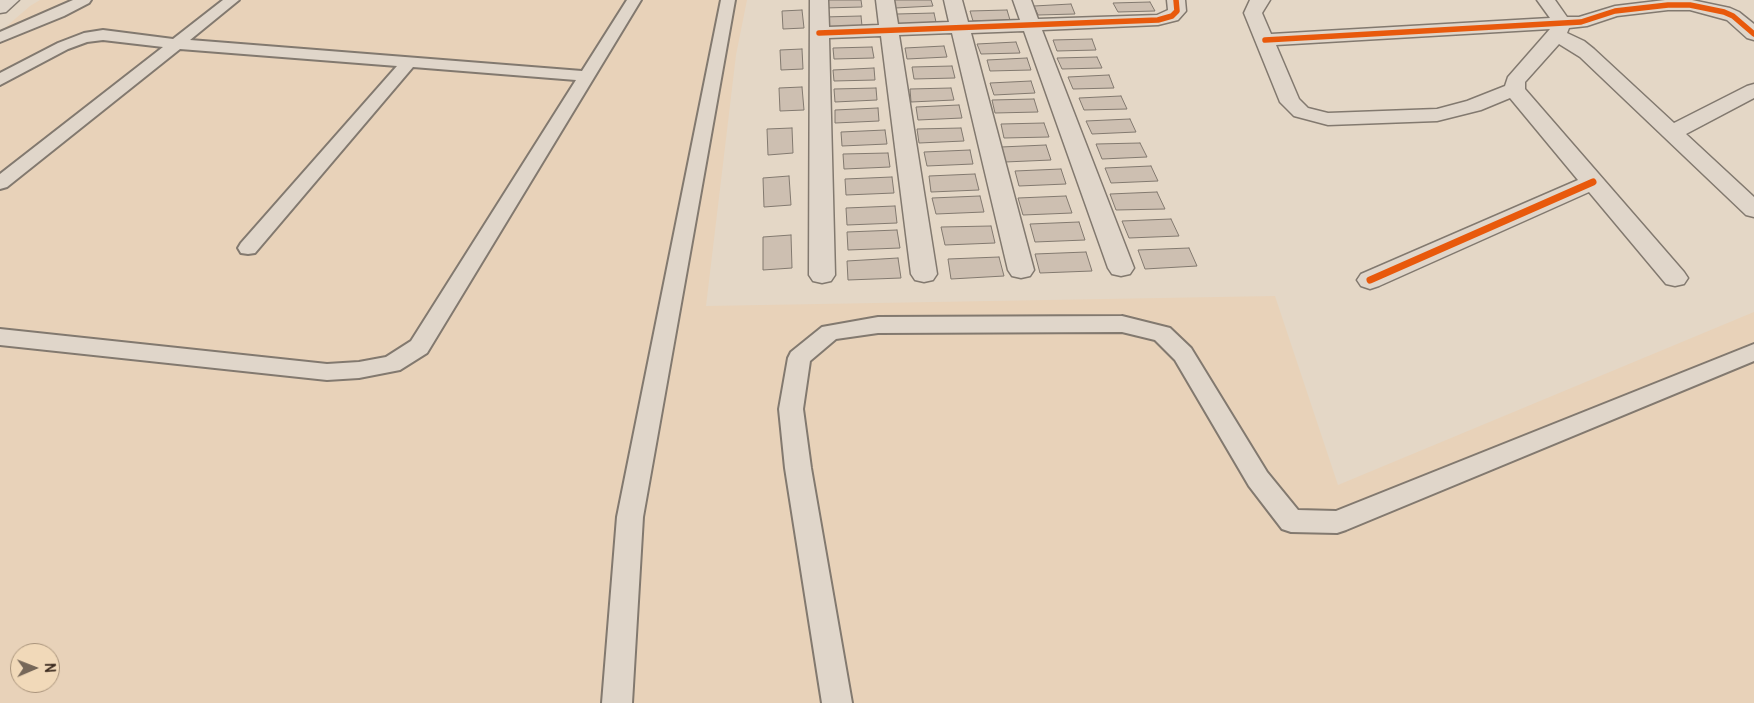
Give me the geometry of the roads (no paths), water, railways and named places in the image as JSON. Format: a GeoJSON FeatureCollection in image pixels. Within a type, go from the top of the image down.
{"type":"FeatureCollection","features":[{"type":"Feature","properties":{"kind":"street"},"geometry":{"type":"LineString","coordinates":[[0,8],[10,0]]}},
{"type":"Feature","properties":{"kind":"street"},"geometry":{"type":"LineString","coordinates":[[819,0],[822,275]]}},
{"type":"Feature","properties":{"kind":"street"},"geometry":{"type":"LineString","coordinates":[[885,0],[924,274]]}},
{"type":"Feature","properties":{"kind":"street"},"geometry":{"type":"LineString","coordinates":[[953,0],[1021,270]]}},
{"type":"Feature","properties":{"kind":"street"},"geometry":{"type":"LineString","coordinates":[[1022,0],[1121,268]]}},
{"type":"Feature","properties":{"kind":"street"},"geometry":{"type":"LineString","coordinates":[[819,33],[1032,26],[1100,15],[1158,20],[1172,16],[1177,11],[1176,0]]}},
{"type":"Feature","properties":{"kind":"street"},"geometry":{"type":"LineString","coordinates":[[1261,0],[1257,3],[1253,13],[1290,102],[1301,112],[1312,116],[1328,119],[1437,115],[1474,106],[1515,89]]}},
{"type":"Feature","properties":{"kind":"street"},"geometry":{"type":"LineString","coordinates":[[1546,0],[1556,13],[1558,29],[1587,53],[1754,210]]}},
{"type":"Feature","properties":{"kind":"street"},"geometry":{"type":"LineString","coordinates":[[1265,40],[1558,29],[1615,11],[1668,5],[1690,5],[1724,12],[1733,16],[1754,34]]}},
{"type":"Feature","properties":{"kind":"street"},"geometry":{"type":"LineString","coordinates":[[1558,29],[1515,81],[1515,89],[1521,99],[1675,278]]}},
{"type":"Feature","properties":{"kind":"street"},"geometry":{"type":"LineString","coordinates":[[1672,133],[1754,90]]}},
{"type":"Feature","properties":{"kind":"street"},"geometry":{"type":"LineString","coordinates":[[1370,280],[1593,182]]}},
{"type":"Feature","properties":{"kind":"lane"},"geometry":{"type":"LineString","coordinates":[[0,37],[59,13],[84,0]]}},
{"type":"Feature","properties":{"kind":"lane"},"geometry":{"type":"LineString","coordinates":[[0,183],[232,0]]}},
{"type":"Feature","properties":{"kind":"lane"},"geometry":{"type":"LineString","coordinates":[[0,337],[327,372],[358,370],[392,364],[419,347],[634,0]]}},
{"type":"Feature","properties":{"kind":"lane"},"geometry":{"type":"LineString","coordinates":[[617,703],[630,517],[728,0]]}},
{"type":"Feature","properties":{"kind":"lane"},"geometry":{"type":"LineString","coordinates":[[0,80],[64,46],[84,38],[103,36],[176,44],[587,76]]}},
{"type":"Feature","properties":{"kind":"lane"},"geometry":{"type":"LineString","coordinates":[[248,248],[409,62]]}},
{"type":"Feature","properties":{"kind":"lane"},"geometry":{"type":"LineString","coordinates":[[837,703],[798,468],[791,408],[799,358],[830,332],[878,325],[1122,324],[1162,334],[1183,354],[1258,479],[1291,521],[1337,522],[1754,352]]}}]}
